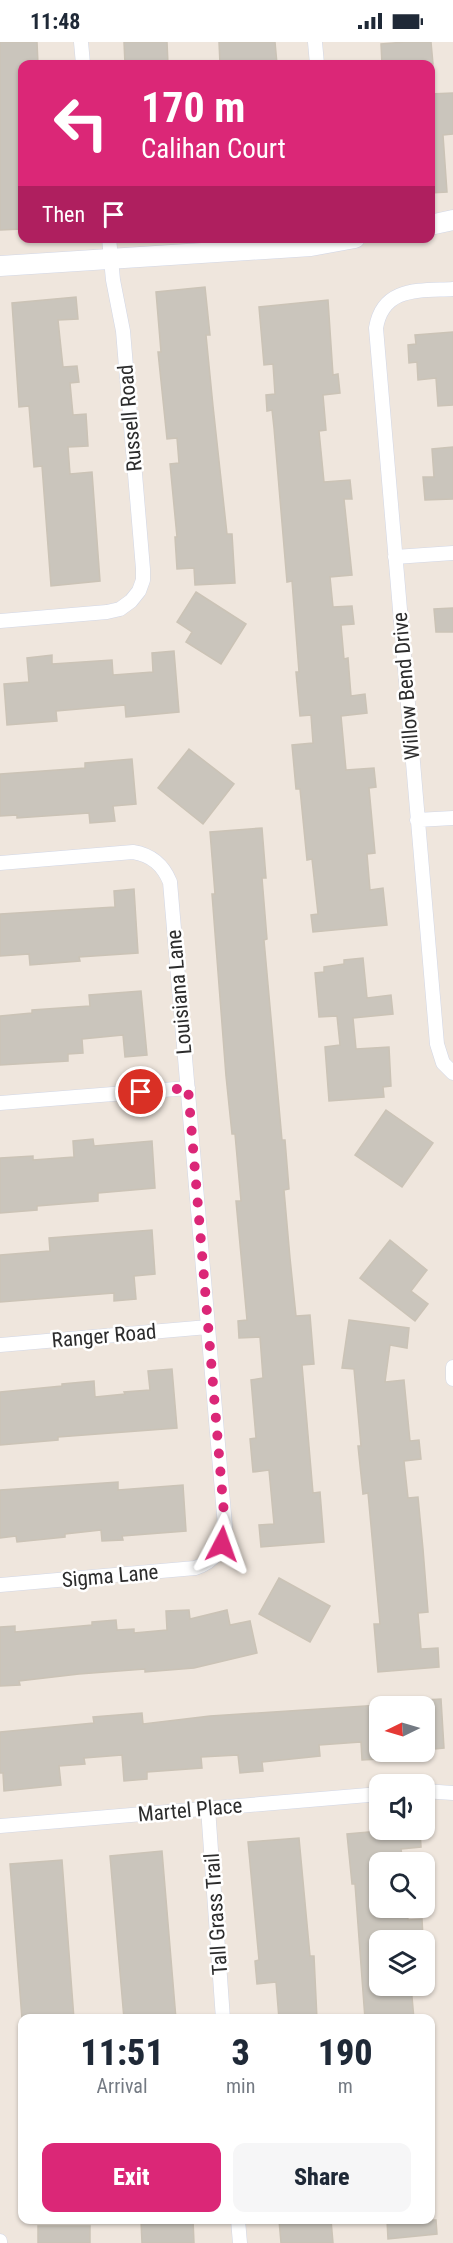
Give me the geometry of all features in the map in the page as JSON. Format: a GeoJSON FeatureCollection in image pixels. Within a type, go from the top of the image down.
{"type":"FeatureCollection","features":[{"type":"Feature","properties":{"kind":"street"},"geometry":{"type":"LineString","coordinates":[[81,42],[83,60]]}},
{"type":"Feature","properties":{"kind":"street"},"geometry":{"type":"LineString","coordinates":[[315,42],[317,60]]}},
{"type":"Feature","properties":{"kind":"street"},"geometry":{"type":"LineString","coordinates":[[435,224],[453,220]]}},
{"type":"Feature","properties":{"kind":"street"},"geometry":{"type":"LineString","coordinates":[[0,266],[110,248],[311,246],[328,243]]}},
{"type":"Feature","properties":{"kind":"street","name":"Russell Road"},"geometry":{"type":"LineString","coordinates":[[0,621],[113,611],[126,606],[141,586],[143,569],[123,331],[110,248]]}},
{"type":"Feature","properties":{"kind":"street","name":"Willow Bend Drive"},"geometry":{"type":"LineString","coordinates":[[450,1071],[440,1057],[436,1044],[376,335],[379,315],[396,296],[407,292],[453,289]]}},
{"type":"Feature","properties":{"kind":"street"},"geometry":{"type":"LineString","coordinates":[[395,557],[453,553]]}},
{"type":"Feature","properties":{"kind":"street"},"geometry":{"type":"LineString","coordinates":[[417,820],[453,818]]}},
{"type":"Feature","properties":{"kind":"street","name":"Louisiana Lane"},"geometry":{"type":"LineString","coordinates":[[0,863],[127,852],[140,853],[156,862],[164,871],[170,889],[225,1526],[224,1538],[216,1555]]}},
{"type":"Feature","properties":{"kind":"street"},"geometry":{"type":"LineString","coordinates":[[0,1104],[188,1088]]}},
{"type":"Feature","properties":{"kind":"street","name":"Ranger Road"},"geometry":{"type":"LineString","coordinates":[[0,1345],[208,1327]]}},
{"type":"Feature","properties":{"kind":"street"},"geometry":{"type":"LineString","coordinates":[[453,1367],[453,1378]]}},
{"type":"Feature","properties":{"kind":"street","name":"Sigma Lane"},"geometry":{"type":"LineString","coordinates":[[0,1586],[189,1569],[206,1563],[216,1555]]}},
{"type":"Feature","properties":{"kind":"street"},"geometry":{"type":"LineString","coordinates":[[435,1792],[453,1793]]}},
{"type":"Feature","properties":{"kind":"street","name":"Martel Place"},"geometry":{"type":"LineString","coordinates":[[0,1826],[369,1795]]}},
{"type":"Feature","properties":{"kind":"street","name":"Tall Grass Trail"},"geometry":{"type":"LineString","coordinates":[[208,1808],[223,2014]]}},
{"type":"Feature","properties":{"kind":"street"},"geometry":{"type":"LineString","coordinates":[[238,2224],[240,2243]]}},
{"type":"Feature","properties":{"kind":"building"},"geometry":{"type":"Polygon","coordinates":[[[0,42],[37,42],[38,60],[18,60],[18,229],[0,230],[0,42]]]}},
{"type":"Feature","properties":{"kind":"building"},"geometry":{"type":"Polygon","coordinates":[[[124,42],[167,42],[168,60],[125,60],[124,42]]]}},
{"type":"Feature","properties":{"kind":"building"},"geometry":{"type":"Polygon","coordinates":[[[219,42],[275,42],[277,60],[220,60],[219,42]]]}},
{"type":"Feature","properties":{"kind":"building"},"geometry":{"type":"Polygon","coordinates":[[[431,42],[433,60],[382,60],[381,44],[431,42]]]}},
{"type":"Feature","properties":{"kind":"building"},"geometry":{"type":"Polygon","coordinates":[[[453,93],[453,134],[443,135],[447,192],[435,193],[435,94],[453,93]]]}},
{"type":"Feature","properties":{"kind":"building"},"geometry":{"type":"Polygon","coordinates":[[[205,287],[210,335],[206,335],[213,406],[227,534],[232,534],[235,583],[195,585],[194,568],[177,569],[175,537],[177,537],[170,464],[179,463],[177,438],[167,439],[158,352],[161,352],[156,292],[205,287]]]}},
{"type":"Feature","properties":{"kind":"building"},"geometry":{"type":"Polygon","coordinates":[[[76,297],[78,319],[58,320],[63,367],[77,366],[79,382],[70,383],[73,415],[86,414],[88,446],[68,447],[70,474],[92,472],[100,581],[51,586],[42,466],[34,467],[29,406],[19,407],[12,303],[76,297]]]}},
{"type":"Feature","properties":{"kind":"building"},"geometry":{"type":"Polygon","coordinates":[[[328,300],[333,375],[338,374],[340,393],[323,395],[326,430],[319,431],[324,482],[350,480],[352,499],[344,499],[352,575],[330,577],[333,607],[352,606],[354,624],[341,625],[344,659],[348,658],[351,696],[365,694],[367,713],[341,716],[346,770],[374,768],[376,787],[369,788],[375,853],[367,854],[370,890],[383,888],[387,925],[313,932],[311,915],[318,914],[312,859],[307,860],[300,789],[296,789],[292,745],[313,743],[311,715],[300,716],[292,581],[287,582],[272,410],[267,411],[266,395],[275,394],[273,364],[264,365],[259,307],[328,300]]]}},
{"type":"Feature","properties":{"kind":"building"},"geometry":{"type":"Polygon","coordinates":[[[453,332],[453,405],[438,406],[436,378],[418,380],[417,362],[409,363],[408,345],[416,344],[415,335],[453,332]]]}},
{"type":"Feature","properties":{"kind":"building"},"geometry":{"type":"Polygon","coordinates":[[[453,447],[453,499],[425,500],[423,477],[434,477],[432,449],[453,447]]]}},
{"type":"Feature","properties":{"kind":"building"},"geometry":{"type":"Polygon","coordinates":[[[196,592],[246,624],[221,664],[186,642],[192,632],[177,622],[196,592]]]}},
{"type":"Feature","properties":{"kind":"building"},"geometry":{"type":"Polygon","coordinates":[[[453,608],[453,632],[436,632],[434,609],[453,608]]]}},
{"type":"Feature","properties":{"kind":"building"},"geometry":{"type":"Polygon","coordinates":[[[174,651],[179,712],[126,717],[125,705],[56,711],[57,721],[7,725],[4,684],[29,682],[27,658],[52,655],[52,664],[112,660],[113,675],[153,672],[152,653],[174,651]]]}},
{"type":"Feature","properties":{"kind":"building"},"geometry":{"type":"Polygon","coordinates":[[[189,749],[234,784],[203,824],[158,788],[189,749]]]}},
{"type":"Feature","properties":{"kind":"building"},"geometry":{"type":"Polygon","coordinates":[[[132,759],[136,804],[113,806],[115,821],[90,823],[89,813],[17,818],[17,815],[0,816],[0,774],[85,768],[85,763],[132,759]]]}},
{"type":"Feature","properties":{"kind":"building"},"geometry":{"type":"Polygon","coordinates":[[[262,828],[266,878],[262,878],[267,939],[264,940],[282,1140],[285,1140],[289,1189],[284,1190],[296,1316],[310,1315],[314,1364],[302,1365],[313,1493],[320,1492],[324,1542],[261,1547],[259,1525],[274,1524],[269,1470],[253,1472],[250,1439],[256,1438],[251,1380],[263,1378],[260,1337],[239,1338],[238,1321],[247,1320],[236,1201],[241,1201],[235,1134],[232,1134],[226,1076],[212,894],[215,894],[210,832],[262,828]]]}},
{"type":"Feature","properties":{"kind":"building"},"geometry":{"type":"Polygon","coordinates":[[[134,889],[138,953],[79,957],[80,961],[30,965],[29,954],[0,956],[0,914],[115,907],[114,891],[134,889]]]}},
{"type":"Feature","properties":{"kind":"building"},"geometry":{"type":"Polygon","coordinates":[[[363,958],[367,998],[391,995],[393,1014],[353,1018],[356,1049],[389,1047],[391,1086],[383,1087],[384,1097],[329,1101],[325,1047],[340,1045],[337,1016],[319,1017],[315,973],[324,972],[324,967],[344,964],[344,960],[363,958]]]}},
{"type":"Feature","properties":{"kind":"building"},"geometry":{"type":"Polygon","coordinates":[[[141,991],[147,1055],[125,1057],[123,1035],[82,1039],[83,1053],[68,1054],[68,1061],[0,1065],[0,1016],[32,1013],[32,1010],[90,1006],[89,995],[141,991]]]}},
{"type":"Feature","properties":{"kind":"building"},"geometry":{"type":"Polygon","coordinates":[[[386,1110],[433,1143],[402,1187],[355,1155],[386,1110]]]}},
{"type":"Feature","properties":{"kind":"building"},"geometry":{"type":"Polygon","coordinates":[[[93,1139],[94,1146],[152,1141],[155,1188],[98,1193],[98,1201],[37,1206],[37,1210],[0,1213],[0,1158],[33,1156],[33,1160],[74,1157],[73,1141],[93,1139]]]}},
{"type":"Feature","properties":{"kind":"building"},"geometry":{"type":"Polygon","coordinates":[[[152,1230],[155,1274],[134,1276],[136,1299],[114,1301],[114,1293],[0,1302],[0,1255],[50,1251],[49,1238],[152,1230]]]}},
{"type":"Feature","properties":{"kind":"building"},"geometry":{"type":"Polygon","coordinates":[[[390,1240],[427,1270],[411,1291],[428,1304],[415,1321],[360,1278],[390,1240]]]}},
{"type":"Feature","properties":{"kind":"building"},"geometry":{"type":"Polygon","coordinates":[[[349,1320],[409,1328],[407,1348],[390,1345],[385,1382],[404,1380],[410,1441],[419,1440],[421,1459],[404,1461],[408,1498],[418,1497],[423,1549],[428,1612],[418,1613],[421,1649],[438,1648],[439,1667],[378,1672],[374,1624],[380,1624],[368,1493],[363,1494],[358,1446],[361,1446],[354,1369],[342,1368],[349,1320]]]}},
{"type":"Feature","properties":{"kind":"building"},"geometry":{"type":"Polygon","coordinates":[[[172,1369],[177,1428],[58,1437],[58,1440],[0,1445],[0,1392],[94,1381],[95,1397],[125,1394],[124,1392],[150,1390],[148,1371],[172,1369]]]}},
{"type":"Feature","properties":{"kind":"building"},"geometry":{"type":"Polygon","coordinates":[[[118,1482],[118,1490],[183,1485],[186,1531],[122,1536],[123,1540],[102,1541],[101,1530],[65,1534],[65,1537],[17,1542],[16,1536],[0,1538],[0,1490],[118,1482]]]}},
{"type":"Feature","properties":{"kind":"building"},"geometry":{"type":"Polygon","coordinates":[[[279,1578],[330,1606],[310,1642],[259,1614],[279,1578]]]}},
{"type":"Feature","properties":{"kind":"building"},"geometry":{"type":"Polygon","coordinates":[[[189,1610],[190,1619],[227,1610],[230,1625],[250,1621],[257,1653],[194,1668],[79,1674],[19,1681],[20,1685],[0,1686],[0,1627],[15,1626],[15,1632],[92,1625],[92,1622],[116,1620],[117,1630],[134,1629],[134,1633],[167,1630],[166,1611],[189,1610]]]}},
{"type":"Feature","properties":{"kind":"building"},"geometry":{"type":"Polygon","coordinates":[[[435,1699],[441,1699],[444,1748],[435,1749],[435,1699]]]}},
{"type":"Feature","properties":{"kind":"building"},"geometry":{"type":"Polygon","coordinates":[[[369,1706],[369,1760],[362,1760],[361,1742],[319,1745],[320,1756],[262,1762],[263,1771],[240,1773],[238,1755],[201,1757],[202,1768],[147,1772],[147,1779],[124,1781],[122,1755],[84,1758],[85,1764],[59,1766],[61,1785],[4,1791],[3,1773],[0,1773],[0,1732],[94,1723],[93,1717],[142,1713],[143,1724],[210,1716],[369,1706]]]}},
{"type":"Feature","properties":{"kind":"building"},"geometry":{"type":"Polygon","coordinates":[[[369,1832],[369,1840],[421,1840],[421,1847],[401,1849],[401,1852],[369,1852],[369,1918],[422,1919],[423,1930],[369,1930],[369,1996],[412,1996],[414,2014],[365,2014],[355,1884],[352,1884],[347,1834],[369,1832]]]}},
{"type":"Feature","properties":{"kind":"building"},"geometry":{"type":"Polygon","coordinates":[[[299,1838],[310,1956],[314,1956],[317,2014],[279,2014],[276,1982],[257,1984],[255,1961],[259,1960],[248,1842],[299,1838]]]}},
{"type":"Feature","properties":{"kind":"building"},"geometry":{"type":"Polygon","coordinates":[[[162,1851],[176,2014],[124,2014],[110,1856],[162,1851]]]}},
{"type":"Feature","properties":{"kind":"building"},"geometry":{"type":"Polygon","coordinates":[[[62,1860],[74,2014],[22,2014],[10,1864],[62,1860]]]}},
{"type":"Feature","properties":{"kind":"building"},"geometry":{"type":"Polygon","coordinates":[[[436,2220],[437,2234],[388,2239],[387,2224],[435,2224],[436,2220]]]}},
{"type":"Feature","properties":{"kind":"building"},"geometry":{"type":"Polygon","coordinates":[[[141,2224],[193,2224],[194,2243],[142,2243],[141,2224]]]}},
{"type":"Feature","properties":{"kind":"building"},"geometry":{"type":"Polygon","coordinates":[[[279,2224],[331,2224],[333,2243],[281,2243],[279,2224]]]}},
{"type":"Feature","properties":{"kind":"building"},"geometry":{"type":"Polygon","coordinates":[[[38,2226],[90,2226],[90,2243],[38,2243],[38,2226]]]}},
{"type":"Feature","properties":{"kind":"route"},"geometry":{"type":"LineString","coordinates":[[141,1092],[188,1088],[225,1526],[222,1544]]}}]}
